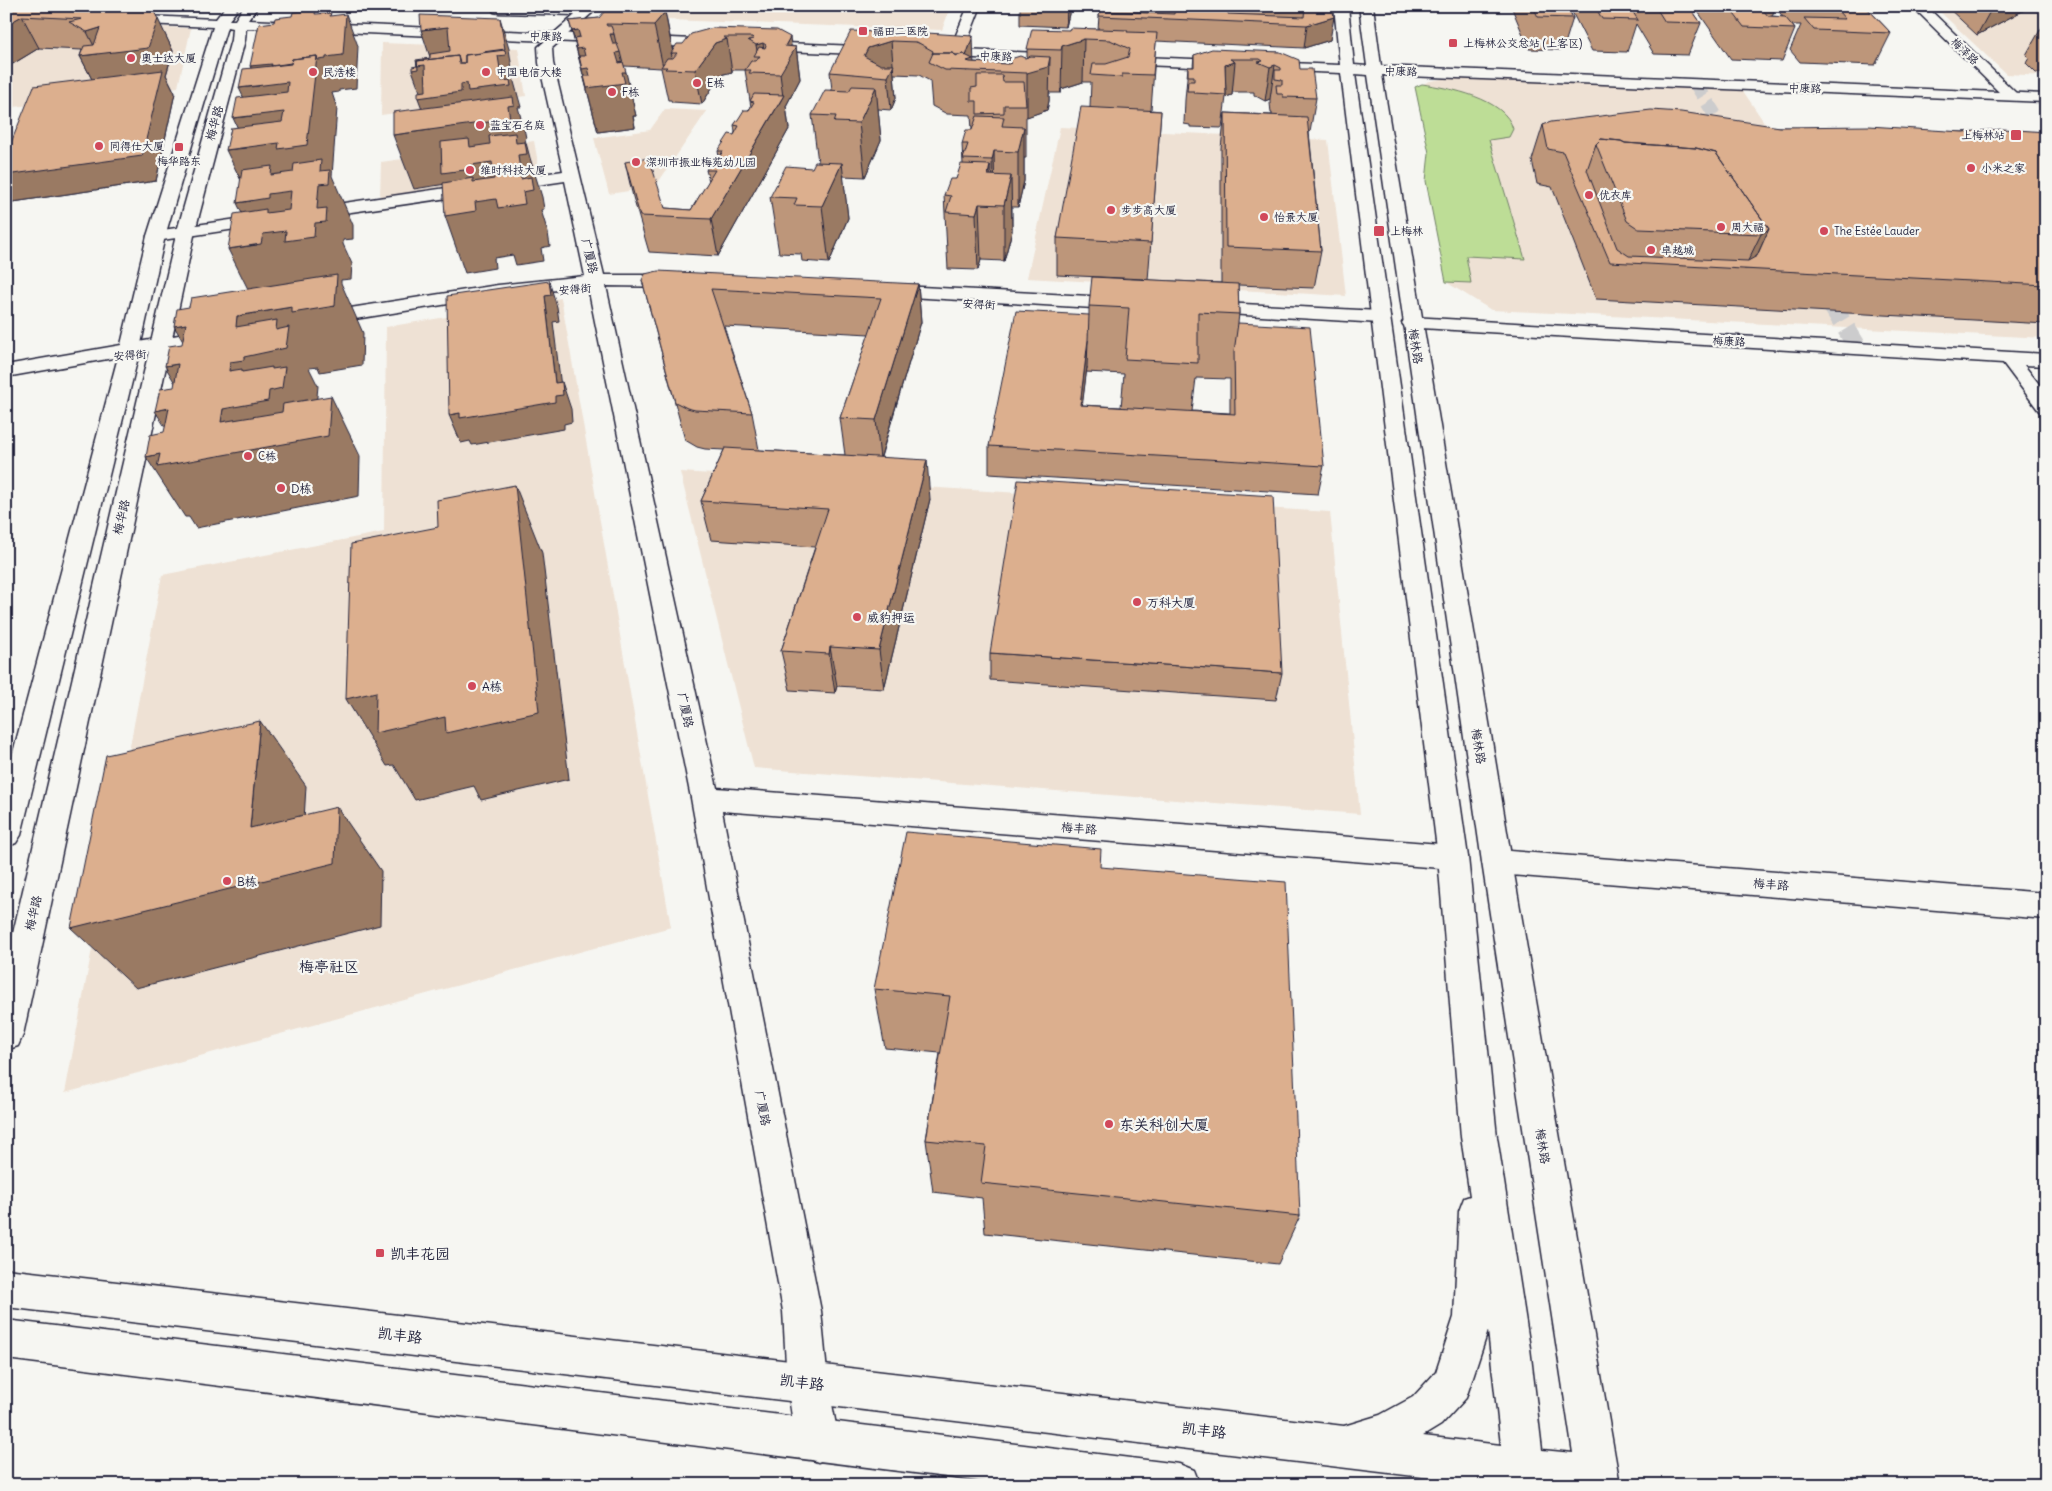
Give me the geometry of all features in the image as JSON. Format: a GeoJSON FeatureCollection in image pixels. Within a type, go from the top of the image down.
{"type":"FeatureCollection","features":[{"type":"Feature","properties":{"kind":"main road"},"geometry":{"type":"LineString","coordinates":[[502,6],[499,9],[572,21]]}},
{"type":"Feature","properties":{"kind":"main road"},"geometry":{"type":"LineString","coordinates":[[958,47],[974,6]]}},
{"type":"Feature","properties":{"kind":"main road"},"geometry":{"type":"LineString","coordinates":[[1341,6],[1352,111],[1453,857],[1479,1137],[1510,1348],[1525,1476]]}},
{"type":"Feature","properties":{"kind":"main road"},"geometry":{"type":"LineString","coordinates":[[1366,6],[1371,36],[1378,42],[1383,61],[1440,61],[1463,70]]}},
{"type":"Feature","properties":{"kind":"main road","name":"梅泽路"},"geometry":{"type":"LineString","coordinates":[[1918,6],[2007,92]]}},
{"type":"Feature","properties":{"kind":"main road","name":"中康路"},"geometry":{"type":"LineString","coordinates":[[107,15],[572,21],[892,48]]}},
{"type":"Feature","properties":{"kind":"main road","name":"梅华路"},"geometry":{"type":"LineString","coordinates":[[6,1035],[186,231],[238,40],[235,16]]}},
{"type":"Feature","properties":{"kind":"main road","name":"梅华路"},"geometry":{"type":"LineString","coordinates":[[6,835],[129,353],[156,236],[235,16]]}},
{"type":"Feature","properties":{"kind":"main road","name":"广厦路"},"geometry":{"type":"LineString","coordinates":[[572,21],[545,47],[545,55],[570,174],[596,283],[705,798],[802,1311],[808,1383],[818,1441]]}},
{"type":"Feature","properties":{"kind":"main road"},"geometry":{"type":"LineString","coordinates":[[1267,62],[1329,54],[1336,50],[1337,41],[1345,34]]}},
{"type":"Feature","properties":{"kind":"main road","name":"中康路"},"geometry":{"type":"LineString","coordinates":[[958,47],[1080,55],[927,49],[958,47]]}},
{"type":"Feature","properties":{"kind":"main road","name":"中康路"},"geometry":{"type":"LineString","coordinates":[[1105,56],[1348,65],[1383,61],[1463,70],[2007,92],[2046,90]]}},
{"type":"Feature","properties":{"kind":"main road","name":"梅林路"},"geometry":{"type":"LineString","coordinates":[[1383,61],[1380,113],[1497,862],[1598,1481]]}},
{"type":"Feature","properties":{"kind":"main road"},"geometry":{"type":"LineString","coordinates":[[1267,62],[1284,71],[1322,75],[1335,80],[1339,84],[1341,96],[1352,111]]}},
{"type":"Feature","properties":{"kind":"main road"},"geometry":{"type":"LineString","coordinates":[[1380,113],[1392,99],[1390,81],[1394,77],[1408,74],[1463,70]]}},
{"type":"Feature","properties":{"kind":"main road","name":"中康路"},"geometry":{"type":"LineString","coordinates":[[2007,92],[2046,98]]}},
{"type":"Feature","properties":{"kind":"main road"},"geometry":{"type":"LineString","coordinates":[[156,236],[570,174]]}},
{"type":"Feature","properties":{"kind":"main road","name":"安得街"},"geometry":{"type":"LineString","coordinates":[[303,325],[596,283],[698,285]]}},
{"type":"Feature","properties":{"kind":"main road","name":"安得街"},"geometry":{"type":"LineString","coordinates":[[866,294],[1143,309]]}},
{"type":"Feature","properties":{"kind":"main road"},"geometry":{"type":"LineString","coordinates":[[1183,311],[1381,322]]}},
{"type":"Feature","properties":{"kind":"main road","name":"梅康路"},"geometry":{"type":"LineString","coordinates":[[1412,323],[2046,360]]}},
{"type":"Feature","properties":{"kind":"main road","name":"安得街"},"geometry":{"type":"LineString","coordinates":[[6,371],[240,335]]}},
{"type":"Feature","properties":{"kind":"main road"},"geometry":{"type":"LineString","coordinates":[[2009,358],[2046,406]]}},
{"type":"Feature","properties":{"kind":"main road","name":"梅丰路"},"geometry":{"type":"LineString","coordinates":[[705,798],[1453,857]]}},
{"type":"Feature","properties":{"kind":"main road","name":"梅丰路"},"geometry":{"type":"LineString","coordinates":[[1497,862],[2046,906]]}},
{"type":"Feature","properties":{"kind":"main road"},"geometry":{"type":"LineString","coordinates":[[1343,1446],[1388,1433],[1427,1411],[1452,1384],[1473,1317],[1479,1137]]}},
{"type":"Feature","properties":{"kind":"main road","name":"凯丰路"},"geometry":{"type":"LineString","coordinates":[[6,1288],[1343,1446],[1525,1476],[1598,1481]]}},
{"type":"Feature","properties":{"kind":"main road"},"geometry":{"type":"LineString","coordinates":[[6,1339],[1179,1485]]}},
{"type":"Feature","properties":{"kind":"shaded area"},"geometry":{"type":"Polygon","coordinates":[[[626,6],[951,6],[942,30],[613,18],[626,6]]]}},
{"type":"Feature","properties":{"kind":"shaded area"},"geometry":{"type":"Polygon","coordinates":[[[1875,6],[2046,6],[2046,76],[2006,74],[1936,8],[1875,6]]]}},
{"type":"Feature","properties":{"kind":"shaded area","name":"奥士达大厦"},"geometry":{"type":"Polygon","coordinates":[[[6,23],[191,28],[178,87],[6,108],[6,23]]]}},
{"type":"Feature","properties":{"kind":"shaded area","name":"中国电信大楼"},"geometry":{"type":"Polygon","coordinates":[[[382,43],[518,48],[526,96],[381,115],[382,43]]]}},
{"type":"Feature","properties":{"kind":"shaded area"},"geometry":{"type":"Polygon","coordinates":[[[1447,78],[1741,88],[1770,131],[2046,142],[2046,338],[1491,310],[1446,282],[1426,181],[1429,153],[1415,87],[1430,81],[1447,78]]]}},
{"type":"Feature","properties":{"kind":"shaded area","name":"深圳市振业梅苑幼儿园"},"geometry":{"type":"Polygon","coordinates":[[[665,109],[707,111],[655,187],[609,194],[594,138],[650,130],[665,109]]]}},
{"type":"Feature","properties":{"kind":"shaded area"},"geometry":{"type":"Polygon","coordinates":[[[1060,127],[1328,140],[1346,296],[1027,278],[1060,127]]]}},
{"type":"Feature","properties":{"kind":"shaded area","name":"维时科技大厦"},"geometry":{"type":"Polygon","coordinates":[[[534,141],[540,174],[380,197],[381,162],[534,141]]]}},
{"type":"Feature","properties":{"kind":"shaded area"},"geometry":{"type":"Polygon","coordinates":[[[561,298],[671,927],[65,1093],[162,575],[384,532],[386,327],[561,298]]]}},
{"type":"Feature","properties":{"kind":"shaded area","name":"万科大厦"},"geometry":{"type":"Polygon","coordinates":[[[680,472],[1330,512],[1360,814],[754,768],[680,472]]]}},
{"type":"Feature","properties":{"kind":"green space"},"geometry":{"type":"Polygon","coordinates":[[[1422,84],[1461,92],[1488,102],[1508,118],[1513,129],[1509,137],[1489,140],[1525,259],[1466,256],[1471,283],[1446,282],[1426,181],[1429,153],[1415,87],[1422,84]]]}},
{"type":"Feature","properties":{"kind":"building"},"geometry":{"type":"Polygon","coordinates":[[[6,6],[151,6],[158,19],[148,48],[80,56],[84,46],[94,45],[100,28],[87,32],[69,22],[82,19],[22,16],[6,25],[6,6]]]}},
{"type":"Feature","properties":{"kind":"building"},"geometry":{"type":"Polygon","coordinates":[[[1101,6],[1104,6],[1104,11],[1174,14],[1175,6],[1228,6],[1228,14],[1304,17],[1305,6],[1332,6],[1334,17],[1307,25],[1099,16],[1101,6]]]}},
{"type":"Feature","properties":{"kind":"building"},"geometry":{"type":"Polygon","coordinates":[[[1269,6],[1305,6],[1306,8],[1269,6]]]}},
{"type":"Feature","properties":{"kind":"building"},"geometry":{"type":"Polygon","coordinates":[[[1533,6],[1567,6],[1573,18],[1538,17],[1533,6]]]}},
{"type":"Feature","properties":{"kind":"building"},"geometry":{"type":"Polygon","coordinates":[[[1595,6],[1629,6],[1638,20],[1602,19],[1595,6]]]}},
{"type":"Feature","properties":{"kind":"building"},"geometry":{"type":"Polygon","coordinates":[[[1655,6],[1689,6],[1701,23],[1665,22],[1655,6]]]}},
{"type":"Feature","properties":{"kind":"building"},"geometry":{"type":"Polygon","coordinates":[[[1728,6],[1760,6],[1768,16],[1785,17],[1795,29],[1744,27],[1728,6]]]}},
{"type":"Feature","properties":{"kind":"building"},"geometry":{"type":"Polygon","coordinates":[[[1834,6],[1865,6],[1891,33],[1814,30],[1804,18],[1845,19],[1834,6]]]}},
{"type":"Feature","properties":{"kind":"building"},"geometry":{"type":"Polygon","coordinates":[[[316,10],[315,14],[331,13],[330,16],[346,14],[343,55],[318,60],[317,56],[292,59],[291,63],[271,66],[272,64],[250,66],[259,24],[274,22],[275,18],[292,16],[293,12],[316,10]]]}},
{"type":"Feature","properties":{"kind":"building"},"geometry":{"type":"Polygon","coordinates":[[[604,12],[665,12],[654,25],[606,24],[611,26],[614,34],[610,34],[613,44],[617,44],[620,52],[616,53],[619,63],[623,62],[626,72],[622,72],[625,83],[587,88],[584,76],[590,76],[588,68],[582,69],[579,56],[585,56],[583,48],[577,49],[574,38],[580,37],[578,30],[572,31],[569,21],[599,18],[604,12]]]}},
{"type":"Feature","properties":{"kind":"building"},"geometry":{"type":"Polygon","coordinates":[[[420,15],[500,18],[505,49],[465,55],[465,63],[460,63],[458,56],[417,61],[418,69],[412,70],[412,67],[417,66],[416,60],[430,58],[430,54],[450,51],[448,27],[421,30],[420,15]]]}},
{"type":"Feature","properties":{"kind":"building"},"geometry":{"type":"Polygon","coordinates":[[[713,28],[777,30],[790,37],[785,46],[796,47],[780,74],[749,73],[751,70],[745,70],[751,61],[756,61],[760,56],[754,56],[759,47],[765,48],[766,45],[763,43],[756,45],[748,40],[754,39],[752,37],[723,37],[727,39],[715,43],[695,70],[665,69],[667,67],[661,67],[667,58],[673,58],[677,53],[671,53],[677,44],[683,44],[691,34],[713,28]]]}},
{"type":"Feature","properties":{"kind":"building"},"geometry":{"type":"Polygon","coordinates":[[[1070,28],[1157,33],[1153,75],[1122,74],[1122,77],[1091,75],[1093,64],[1106,64],[1128,57],[1130,49],[1110,40],[1084,39],[1062,46],[1061,50],[1027,49],[1032,29],[1069,30],[1070,28]]]}},
{"type":"Feature","properties":{"kind":"building"},"geometry":{"type":"Polygon","coordinates":[[[881,30],[973,36],[966,56],[952,53],[932,54],[933,51],[917,42],[891,41],[868,48],[864,56],[881,65],[894,65],[888,77],[830,72],[851,31],[880,32],[881,30]]]}},
{"type":"Feature","properties":{"kind":"building"},"geometry":{"type":"Polygon","coordinates":[[[1212,49],[1280,52],[1299,60],[1300,69],[1312,69],[1316,98],[1283,97],[1283,94],[1277,94],[1276,85],[1282,85],[1282,80],[1275,79],[1275,70],[1281,70],[1281,68],[1275,65],[1270,67],[1258,62],[1263,61],[1260,59],[1230,59],[1235,62],[1225,65],[1226,95],[1187,91],[1188,81],[1194,81],[1194,76],[1188,76],[1188,67],[1194,67],[1194,55],[1212,49]]]}},
{"type":"Feature","properties":{"kind":"building"},"geometry":{"type":"Polygon","coordinates":[[[505,50],[506,55],[498,56],[502,81],[510,80],[511,86],[468,91],[467,83],[461,84],[461,92],[418,98],[418,92],[426,91],[425,65],[417,66],[417,61],[458,56],[459,63],[465,63],[465,55],[505,50]]]}},
{"type":"Feature","properties":{"kind":"building"},"geometry":{"type":"Polygon","coordinates":[[[933,53],[952,53],[957,56],[963,54],[973,59],[967,61],[970,62],[1008,64],[1012,63],[1007,60],[1020,56],[1025,58],[1031,56],[1050,57],[1048,67],[1027,73],[945,70],[929,62],[933,53]]]}},
{"type":"Feature","properties":{"kind":"building"},"geometry":{"type":"Polygon","coordinates":[[[317,56],[307,145],[278,149],[279,143],[226,150],[231,128],[282,122],[284,112],[233,118],[237,98],[287,92],[288,82],[239,88],[243,69],[291,64],[292,59],[317,56]]]}},
{"type":"Feature","properties":{"kind":"building"},"geometry":{"type":"Polygon","coordinates":[[[163,70],[142,156],[6,175],[6,155],[34,86],[163,70]]]}},
{"type":"Feature","properties":{"kind":"building"},"geometry":{"type":"Polygon","coordinates":[[[977,75],[1002,75],[1003,82],[1024,82],[1026,105],[1004,105],[1004,113],[977,114],[977,101],[971,101],[971,88],[977,87],[977,75]]]}},
{"type":"Feature","properties":{"kind":"building"},"geometry":{"type":"Polygon","coordinates":[[[852,86],[876,87],[859,123],[834,122],[836,116],[812,115],[825,90],[849,91],[852,86]]]}},
{"type":"Feature","properties":{"kind":"building"},"geometry":{"type":"Polygon","coordinates":[[[754,94],[784,95],[711,219],[640,216],[625,162],[649,158],[665,208],[691,210],[715,170],[706,170],[712,161],[717,161],[723,151],[718,151],[729,134],[734,135],[739,126],[734,125],[744,110],[749,110],[754,102],[750,101],[754,94]]]}},
{"type":"Feature","properties":{"kind":"building"},"geometry":{"type":"Polygon","coordinates":[[[513,97],[514,105],[508,106],[510,119],[393,135],[393,112],[513,97]]]}},
{"type":"Feature","properties":{"kind":"building","name":"步步高大厦"},"geometry":{"type":"Polygon","coordinates":[[[1081,107],[1161,111],[1151,243],[1057,238],[1081,107]]]}},
{"type":"Feature","properties":{"kind":"building"},"geometry":{"type":"Polygon","coordinates":[[[1651,110],[1681,112],[1780,127],[1869,126],[1963,132],[2003,129],[2046,132],[2046,285],[1610,262],[1563,152],[1548,149],[1543,125],[1551,122],[1651,110]],[[1601,139],[1596,144],[1587,170],[1617,248],[1629,256],[1748,261],[1757,256],[1769,229],[1716,153],[1696,148],[1625,143],[1601,139]]]}},
{"type":"Feature","properties":{"kind":"building","name":"怡景大厦"},"geometry":{"type":"Polygon","coordinates":[[[1225,113],[1307,117],[1321,251],[1226,247],[1225,113]]]}},
{"type":"Feature","properties":{"kind":"building"},"geometry":{"type":"Polygon","coordinates":[[[977,116],[1004,117],[1002,126],[1024,127],[1018,152],[994,151],[992,160],[963,159],[968,144],[962,144],[966,130],[972,130],[977,116]]]}},
{"type":"Feature","properties":{"kind":"building"},"geometry":{"type":"Polygon","coordinates":[[[515,133],[516,143],[525,142],[527,154],[518,155],[521,179],[531,177],[533,190],[523,192],[525,204],[498,208],[496,199],[475,202],[476,211],[445,216],[443,183],[473,178],[473,182],[494,179],[492,162],[471,165],[472,169],[442,173],[441,142],[469,139],[470,147],[490,144],[489,136],[515,133]]]}},
{"type":"Feature","properties":{"kind":"building"},"geometry":{"type":"Polygon","coordinates":[[[1601,139],[1625,143],[1696,148],[1716,153],[1769,229],[1761,234],[1639,229],[1627,221],[1596,144],[1601,139]]]}},
{"type":"Feature","properties":{"kind":"building"},"geometry":{"type":"Polygon","coordinates":[[[321,160],[320,171],[330,170],[329,183],[319,184],[317,209],[327,208],[326,222],[315,223],[314,237],[285,241],[286,231],[263,234],[261,244],[228,249],[234,214],[266,209],[266,213],[289,210],[291,191],[268,194],[268,198],[237,203],[242,170],[272,166],[271,175],[293,172],[294,164],[321,160]]]}},
{"type":"Feature","properties":{"kind":"building"},"geometry":{"type":"Polygon","coordinates":[[[815,162],[842,163],[822,206],[794,205],[797,198],[770,197],[786,166],[812,168],[815,162]]]}},
{"type":"Feature","properties":{"kind":"building"},"geometry":{"type":"Polygon","coordinates":[[[961,164],[990,165],[988,175],[1011,176],[1004,205],[979,204],[976,214],[946,212],[951,196],[944,195],[950,179],[956,179],[961,164]]]}},
{"type":"Feature","properties":{"kind":"building"},"geometry":{"type":"Polygon","coordinates":[[[658,271],[918,284],[876,420],[840,418],[881,298],[711,289],[752,413],[695,410],[675,402],[642,280],[645,274],[658,271]]]}},
{"type":"Feature","properties":{"kind":"building"},"geometry":{"type":"Polygon","coordinates":[[[337,275],[335,306],[292,313],[292,307],[237,316],[236,327],[277,320],[276,330],[289,327],[286,348],[230,362],[229,371],[242,369],[242,372],[272,367],[272,369],[285,367],[282,388],[269,391],[268,401],[223,409],[221,422],[282,412],[283,404],[331,396],[328,436],[157,467],[160,454],[146,457],[150,435],[164,432],[166,423],[169,408],[155,411],[160,389],[174,387],[178,364],[165,366],[169,346],[182,344],[186,324],[174,326],[177,309],[189,307],[191,298],[337,275]]]}},
{"type":"Feature","properties":{"kind":"building"},"geometry":{"type":"Polygon","coordinates":[[[1092,277],[1238,284],[1239,314],[1198,312],[1198,363],[1125,359],[1129,308],[1089,306],[1092,277]]]}},
{"type":"Feature","properties":{"kind":"building"},"geometry":{"type":"Polygon","coordinates":[[[549,281],[551,295],[545,296],[555,383],[562,382],[563,395],[555,396],[555,402],[460,418],[460,413],[449,415],[447,296],[549,281]]]}},
{"type":"Feature","properties":{"kind":"building"},"geometry":{"type":"Polygon","coordinates":[[[1016,311],[1089,315],[1080,405],[1235,414],[1234,352],[1238,323],[1310,327],[1324,466],[989,446],[1016,311]]]}},
{"type":"Feature","properties":{"kind":"building"},"geometry":{"type":"Polygon","coordinates":[[[725,448],[927,460],[879,650],[830,647],[829,654],[781,651],[828,509],[701,501],[725,448]]]}},
{"type":"Feature","properties":{"kind":"building","name":"万科大厦"},"geometry":{"type":"Polygon","coordinates":[[[1018,480],[1273,496],[1282,673],[990,653],[1018,480]]]}},
{"type":"Feature","properties":{"kind":"building"},"geometry":{"type":"Polygon","coordinates":[[[515,485],[539,712],[446,733],[445,717],[375,733],[376,692],[346,699],[351,544],[438,527],[437,500],[515,485]]]}},
{"type":"Feature","properties":{"kind":"building"},"geometry":{"type":"Polygon","coordinates":[[[260,721],[250,828],[337,807],[335,863],[71,928],[106,755],[260,721]]]}},
{"type":"Feature","properties":{"kind":"building","name":"东关科创大厦"},"geometry":{"type":"Polygon","coordinates":[[[906,832],[1101,849],[1100,867],[1286,882],[1300,1216],[981,1183],[986,1146],[926,1140],[950,996],[874,989],[906,832]]]}},
{"type":"Feature","properties":{"kind":"tunnel"},"geometry":{"type":"LineString","coordinates":[[1696,84],[1736,149]]}},
{"type":"Feature","properties":{"kind":"tunnel"},"geometry":{"type":"LineString","coordinates":[[1817,281],[1858,348]]}},
{"type":"Feature","properties":{"kind":"place","name":"福田二医院"},"geometry":{"type":"Point","coordinates":[863,31]}},
{"type":"Feature","properties":{"kind":"place","name":"上梅林公交总站 (上客区)"},"geometry":{"type":"Point","coordinates":[1453,43]}},
{"type":"Feature","properties":{"kind":"place","name":"奥士达大厦"},"geometry":{"type":"Point","coordinates":[131,58]}},
{"type":"Feature","properties":{"kind":"place","name":"民浩楼"},"geometry":{"type":"Point","coordinates":[313,72]}},
{"type":"Feature","properties":{"kind":"place","name":"中国电信大楼"},"geometry":{"type":"Point","coordinates":[486,72]}},
{"type":"Feature","properties":{"kind":"place","name":"E栋"},"geometry":{"type":"Point","coordinates":[697,83]}},
{"type":"Feature","properties":{"kind":"place","name":"F栋"},"geometry":{"type":"Point","coordinates":[612,92]}},
{"type":"Feature","properties":{"kind":"place","name":"蓝宝石名庭"},"geometry":{"type":"Point","coordinates":[480,125]}},
{"type":"Feature","properties":{"kind":"place","name":"上梅林站"},"geometry":{"type":"Point","coordinates":[2016,135]}},
{"type":"Feature","properties":{"kind":"place","name":"同得仕大厦"},"geometry":{"type":"Point","coordinates":[99,146]}},
{"type":"Feature","properties":{"kind":"place","name":"梅华路东"},"geometry":{"type":"Point","coordinates":[179,147]}},
{"type":"Feature","properties":{"kind":"place","name":"深圳市振业梅苑幼儿园"},"geometry":{"type":"Point","coordinates":[636,162]}},
{"type":"Feature","properties":{"kind":"place","name":"小米之家"},"geometry":{"type":"Point","coordinates":[1971,168]}},
{"type":"Feature","properties":{"kind":"place","name":"维时科技大厦"},"geometry":{"type":"Point","coordinates":[470,170]}},
{"type":"Feature","properties":{"kind":"place","name":"优衣库"},"geometry":{"type":"Point","coordinates":[1589,195]}},
{"type":"Feature","properties":{"kind":"place","name":"步步高大厦"},"geometry":{"type":"Point","coordinates":[1111,210]}},
{"type":"Feature","properties":{"kind":"place","name":"怡景大厦"},"geometry":{"type":"Point","coordinates":[1264,217]}},
{"type":"Feature","properties":{"kind":"place","name":"周大福"},"geometry":{"type":"Point","coordinates":[1721,227]}},
{"type":"Feature","properties":{"kind":"place","name":"上梅林"},"geometry":{"type":"Point","coordinates":[1379,231]}},
{"type":"Feature","properties":{"kind":"place","name":"The Estée Lauder"},"geometry":{"type":"Point","coordinates":[1824,231]}},
{"type":"Feature","properties":{"kind":"place","name":"卓越城"},"geometry":{"type":"Point","coordinates":[1651,250]}},
{"type":"Feature","properties":{"kind":"place","name":"C栋"},"geometry":{"type":"Point","coordinates":[248,456]}},
{"type":"Feature","properties":{"kind":"place","name":"D栋"},"geometry":{"type":"Point","coordinates":[281,488]}},
{"type":"Feature","properties":{"kind":"place","name":"万科大厦"},"geometry":{"type":"Point","coordinates":[1137,602]}},
{"type":"Feature","properties":{"kind":"place","name":"威豹押运"},"geometry":{"type":"Point","coordinates":[857,617]}},
{"type":"Feature","properties":{"kind":"place","name":"A栋"},"geometry":{"type":"Point","coordinates":[472,686]}},
{"type":"Feature","properties":{"kind":"place","name":"B栋"},"geometry":{"type":"Point","coordinates":[227,881]}},
{"type":"Feature","properties":{"kind":"place","name":"东关科创大厦"},"geometry":{"type":"Point","coordinates":[1109,1124]}},
{"type":"Feature","properties":{"kind":"place","name":"凯丰花园"},"geometry":{"type":"Point","coordinates":[380,1253]}},
{"type":"Feature","properties":{"kind":"district","name":"梅亭社区"},"geometry":{"type":"Point","coordinates":[329,966]}}]}
